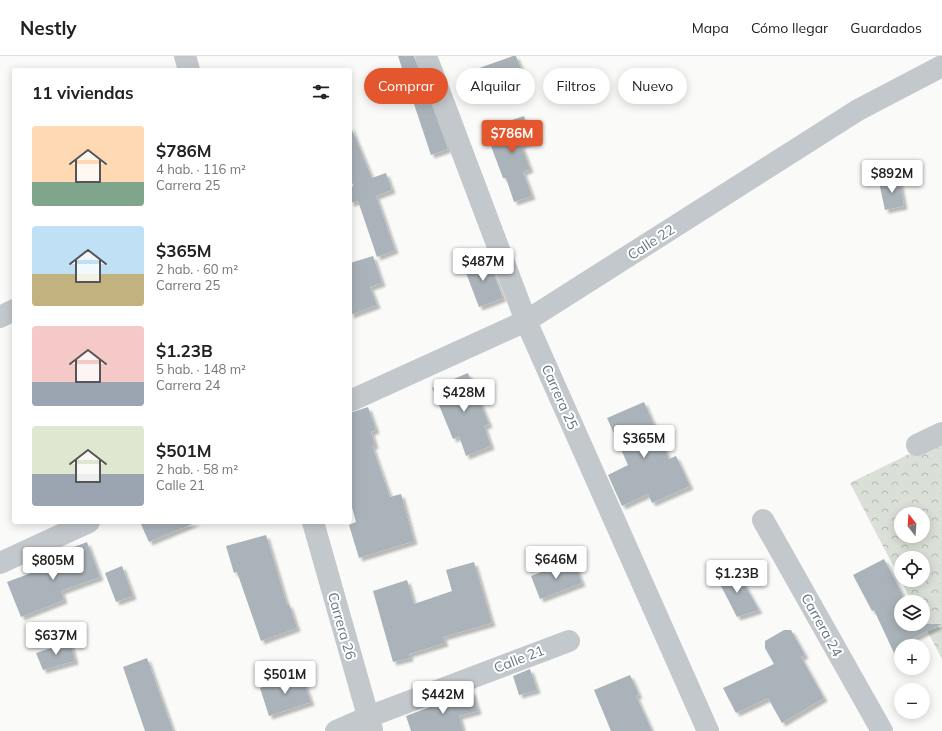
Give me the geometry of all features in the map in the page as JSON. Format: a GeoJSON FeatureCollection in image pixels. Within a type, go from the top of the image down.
{"type":"FeatureCollection","features":[{"type":"Feature","properties":{"kind":"street"},"geometry":{"type":"LineString","coordinates":[[185,56],[188,68]]}},
{"type":"Feature","properties":{"kind":"street","name":"Carrera 25"},"geometry":{"type":"LineString","coordinates":[[426,56],[526,321],[708,731]]}},
{"type":"Feature","properties":{"kind":"street","name":"Calle 22"},"geometry":{"type":"LineString","coordinates":[[352,400],[526,321],[858,110],[942,66]]}},
{"type":"Feature","properties":{"kind":"street"},"geometry":{"type":"LineString","coordinates":[[0,316],[12,311]]}},
{"type":"Feature","properties":{"kind":"street"},"geometry":{"type":"LineString","coordinates":[[917,445],[942,433]]}},
{"type":"Feature","properties":{"kind":"street","name":"Carrera 24"},"geometry":{"type":"LineString","coordinates":[[763,520],[882,731]]}},
{"type":"Feature","properties":{"kind":"street"},"geometry":{"type":"LineString","coordinates":[[0,564],[85,524]]}},
{"type":"Feature","properties":{"kind":"street","name":"Carrera 26"},"geometry":{"type":"LineString","coordinates":[[314,524],[370,724]]}},
{"type":"Feature","properties":{"kind":"street","name":"Calle 21"},"geometry":{"type":"LineString","coordinates":[[336,731],[370,724],[569,641]]}},
{"type":"Feature","properties":{"kind":"green space"},"geometry":{"type":"Polygon","coordinates":[[[942,438],[942,659],[927,631],[930,631],[930,595],[908,595],[904,587],[930,587],[930,551],[894,551],[894,567],[850,483],[942,438]]]}},
{"type":"Feature","properties":{"kind":"building"},"geometry":{"type":"Polygon","coordinates":[[[398,56],[414,56],[418,68],[402,68],[398,56]]]}},
{"type":"Feature","properties":{"kind":"building"},"geometry":{"type":"Polygon","coordinates":[[[516,56],[521,68],[479,68],[516,56]]]}},
{"type":"Feature","properties":{"kind":"building"},"geometry":{"type":"Polygon","coordinates":[[[414,104],[432,104],[448,149],[431,155],[414,104]]]}},
{"type":"Feature","properties":{"kind":"building"},"geometry":{"type":"Polygon","coordinates":[[[524,116],[532,141],[521,145],[530,169],[523,172],[532,196],[514,202],[506,178],[503,178],[485,129],[524,116]]]}},
{"type":"Feature","properties":{"kind":"building"},"geometry":{"type":"Polygon","coordinates":[[[352,130],[372,178],[386,173],[392,190],[376,196],[395,250],[377,257],[358,201],[352,202],[352,130]]]}},
{"type":"Feature","properties":{"kind":"building"},"geometry":{"type":"Polygon","coordinates":[[[899,179],[904,206],[885,210],[879,182],[899,179]]]}},
{"type":"Feature","properties":{"kind":"building"},"geometry":{"type":"Polygon","coordinates":[[[373,256],[382,283],[370,287],[377,305],[352,314],[352,262],[373,256]]]}},
{"type":"Feature","properties":{"kind":"building"},"geometry":{"type":"Polygon","coordinates":[[[487,256],[503,298],[479,307],[463,265],[487,256]]]}},
{"type":"Feature","properties":{"kind":"building"},"geometry":{"type":"Polygon","coordinates":[[[468,373],[489,424],[484,426],[491,446],[466,456],[459,436],[453,439],[432,388],[468,373]]]}},
{"type":"Feature","properties":{"kind":"building"},"geometry":{"type":"Polygon","coordinates":[[[644,402],[669,459],[676,456],[690,486],[652,503],[648,494],[622,506],[608,475],[628,465],[607,418],[644,402]]]}},
{"type":"Feature","properties":{"kind":"building"},"geometry":{"type":"Polygon","coordinates":[[[368,407],[376,430],[371,432],[375,445],[372,446],[390,497],[401,494],[414,541],[359,558],[349,525],[356,522],[352,507],[352,412],[368,407]]]}},
{"type":"Feature","properties":{"kind":"building"},"geometry":{"type":"Polygon","coordinates":[[[141,524],[192,524],[149,542],[141,524]]]}},
{"type":"Feature","properties":{"kind":"building"},"geometry":{"type":"Polygon","coordinates":[[[266,535],[287,605],[289,604],[297,628],[261,641],[237,572],[234,573],[226,546],[266,535]]]}},
{"type":"Feature","properties":{"kind":"building"},"geometry":{"type":"Polygon","coordinates":[[[87,542],[100,577],[61,591],[64,600],[21,617],[7,582],[72,558],[69,549],[87,542]]]}},
{"type":"Feature","properties":{"kind":"building"},"geometry":{"type":"Polygon","coordinates":[[[884,559],[894,578],[894,587],[898,587],[901,592],[901,595],[894,595],[894,631],[928,631],[911,639],[894,639],[894,653],[874,610],[872,611],[853,575],[884,559]]]}},
{"type":"Feature","properties":{"kind":"building"},"geometry":{"type":"Polygon","coordinates":[[[573,560],[582,583],[540,599],[531,576],[573,560]]]}},
{"type":"Feature","properties":{"kind":"building"},"geometry":{"type":"Polygon","coordinates":[[[474,562],[492,623],[443,637],[445,643],[409,654],[410,658],[393,662],[373,591],[407,580],[414,604],[452,591],[446,570],[474,562]]]}},
{"type":"Feature","properties":{"kind":"building"},"geometry":{"type":"Polygon","coordinates":[[[122,566],[133,596],[116,602],[105,573],[122,566]]]}},
{"type":"Feature","properties":{"kind":"building"},"geometry":{"type":"Polygon","coordinates":[[[735,568],[759,610],[737,617],[717,578],[735,568]]]}},
{"type":"Feature","properties":{"kind":"building"},"geometry":{"type":"Polygon","coordinates":[[[930,624],[942,624],[930,630],[930,624]]]}},
{"type":"Feature","properties":{"kind":"building"},"geometry":{"type":"Polygon","coordinates":[[[784,630],[791,630],[805,655],[801,657],[824,698],[782,723],[768,698],[736,713],[723,688],[774,664],[765,648],[765,641],[784,630]]]}},
{"type":"Feature","properties":{"kind":"building"},"geometry":{"type":"Polygon","coordinates":[[[70,642],[75,661],[43,670],[36,653],[70,642]]]}},
{"type":"Feature","properties":{"kind":"building"},"geometry":{"type":"Polygon","coordinates":[[[147,658],[173,731],[145,731],[123,667],[147,658]]]}},
{"type":"Feature","properties":{"kind":"building"},"geometry":{"type":"Polygon","coordinates":[[[530,669],[537,690],[519,695],[513,676],[530,669]]]}},
{"type":"Feature","properties":{"kind":"building"},"geometry":{"type":"Polygon","coordinates":[[[301,674],[311,702],[269,716],[260,688],[301,674]]]}},
{"type":"Feature","properties":{"kind":"building"},"geometry":{"type":"Polygon","coordinates":[[[630,675],[639,695],[636,696],[652,731],[611,731],[594,690],[630,675]]]}},
{"type":"Feature","properties":{"kind":"building"},"geometry":{"type":"Polygon","coordinates":[[[472,691],[478,711],[459,716],[463,731],[411,731],[406,716],[472,691]]]}}]}
